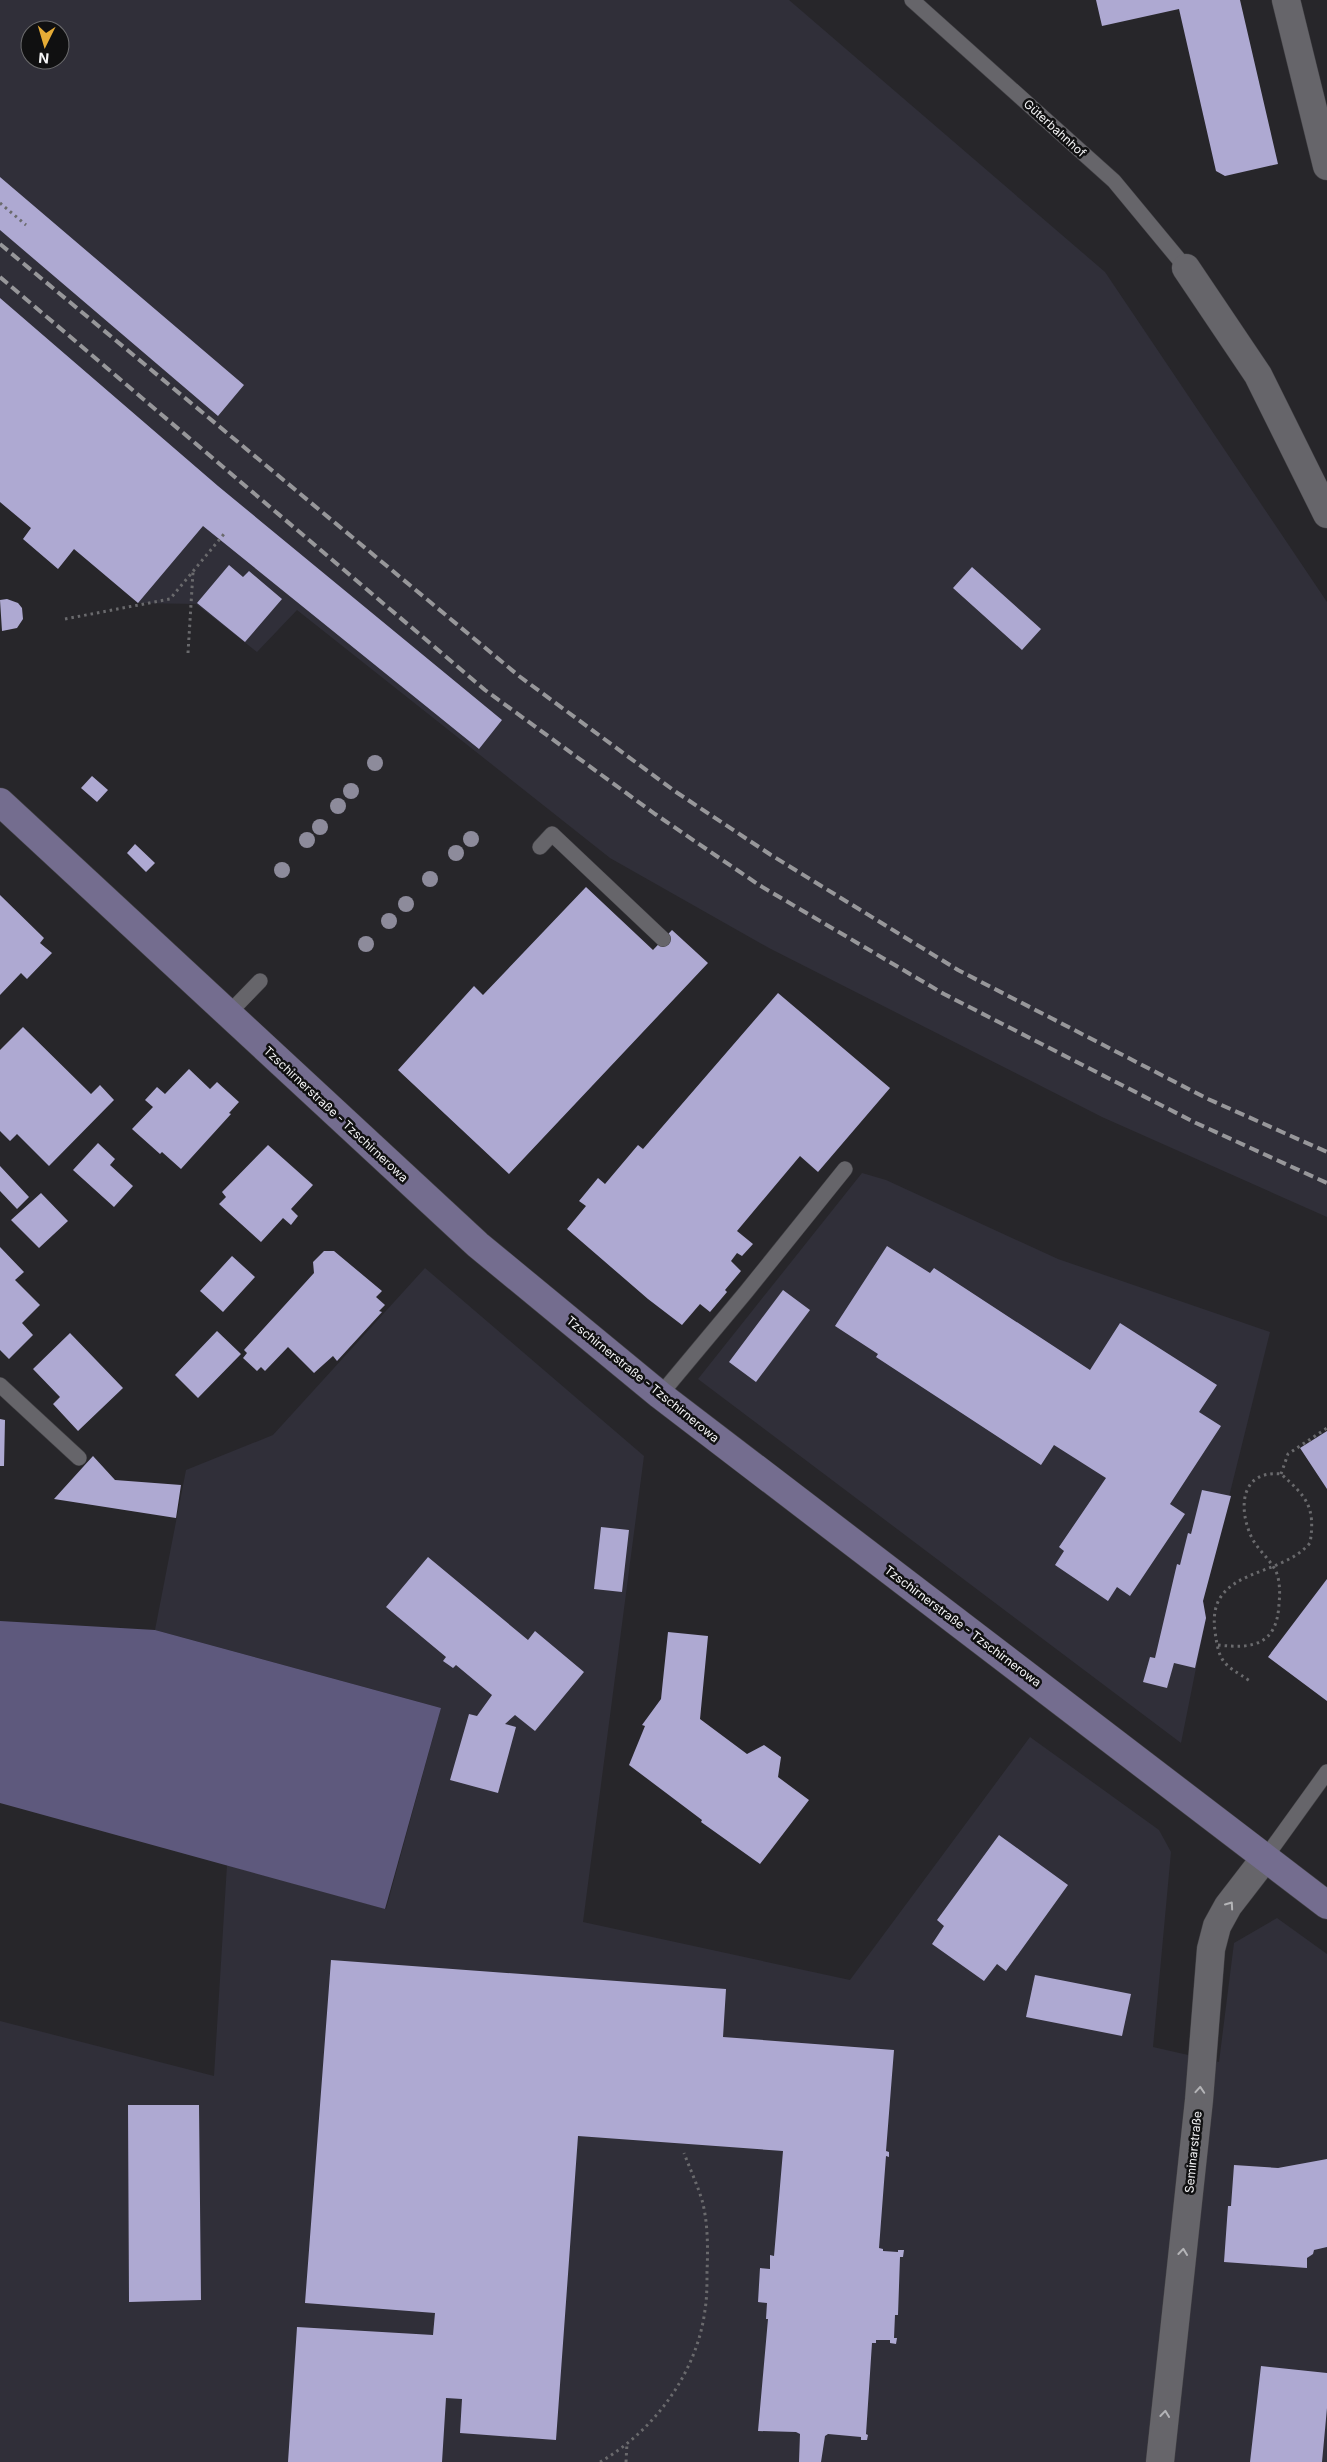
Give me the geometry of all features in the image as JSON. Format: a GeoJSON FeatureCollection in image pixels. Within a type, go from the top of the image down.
{"type":"FeatureCollection","features":[{"type":"Feature","properties":{"kind":"street"},"geometry":{"type":"LineString","coordinates":[[1286,0],[1327,166]]}},
{"type":"Feature","properties":{"kind":"street"},"geometry":{"type":"LineString","coordinates":[[1186,268],[1258,375],[1327,514]]}},
{"type":"Feature","properties":{"kind":"street","name":"Tzschirnerstraße - Tzschirnerowa"},"geometry":{"type":"LineString","coordinates":[[0,802],[478,1245],[660,1395],[1327,1905]]}},
{"type":"Feature","properties":{"kind":"street","name":"Seminarstraße"},"geometry":{"type":"LineString","coordinates":[[1160,2462],[1199,2100],[1211,1949],[1217,1926],[1228,1906],[1266,1858]]}},
{"type":"Feature","properties":{"kind":"lane","name":"Güterbahnhof"},"geometry":{"type":"LineString","coordinates":[[912,0],[1114,181],[1186,268]]}},
{"type":"Feature","properties":{"kind":"lane"},"geometry":{"type":"LineString","coordinates":[[540,847],[552,834],[664,939]]}},
{"type":"Feature","properties":{"kind":"lane"},"geometry":{"type":"LineString","coordinates":[[228,1014],[260,981]]}},
{"type":"Feature","properties":{"kind":"lane"},"geometry":{"type":"LineString","coordinates":[[660,1395],[746,1292],[845,1168]]}},
{"type":"Feature","properties":{"kind":"lane"},"geometry":{"type":"LineString","coordinates":[[0,1385],[79,1458]]}},
{"type":"Feature","properties":{"kind":"lane"},"geometry":{"type":"LineString","coordinates":[[1266,1858],[1327,1772]]}},
{"type":"Feature","properties":{"kind":"path"},"geometry":{"type":"LineString","coordinates":[[0,203],[26,225]]}},
{"type":"Feature","properties":{"kind":"path"},"geometry":{"type":"LineString","coordinates":[[65,619],[170,599],[224,534]]}},
{"type":"Feature","properties":{"kind":"path"},"geometry":{"type":"LineString","coordinates":[[188,653],[193,572]]}},
{"type":"Feature","properties":{"kind":"path"},"geometry":{"type":"LineString","coordinates":[[1281,1474],[1288,1454],[1327,1428]]}},
{"type":"Feature","properties":{"kind":"path"},"geometry":{"type":"LineString","coordinates":[[1218,1646],[1254,1645],[1269,1635],[1275,1626],[1280,1597],[1279,1579],[1273,1566],[1252,1537],[1246,1522],[1244,1504],[1248,1486],[1254,1480],[1261,1475],[1281,1474],[1306,1498],[1310,1507],[1312,1530],[1310,1543],[1298,1555],[1273,1566],[1236,1582],[1220,1597],[1214,1615],[1218,1646],[1224,1664],[1250,1682]]}},
{"type":"Feature","properties":{"kind":"path"},"geometry":{"type":"LineString","coordinates":[[600,2462],[616,2453],[654,2417],[675,2392],[694,2356],[705,2311],[708,2248],[702,2201],[684,2153]]}},
{"type":"Feature","properties":{"kind":"path"},"geometry":{"type":"LineString","coordinates":[[626,2462],[627,2443]]}},
{"type":"Feature","properties":{"kind":"shaded area"},"geometry":{"type":"Polygon","coordinates":[[[0,0],[789,0],[1105,272],[1327,602],[1327,1217],[1102,1117],[769,948],[610,858],[297,610],[257,652],[196,604],[138,603],[74,549],[58,569],[23,539],[31,528],[0,502],[0,0]]]}},
{"type":"Feature","properties":{"kind":"shaded area"},"geometry":{"type":"Polygon","coordinates":[[[862,1173],[886,1180],[1058,1259],[1270,1332],[1203,1601],[1206,1618],[1181,1743],[698,1379],[862,1173]]]}},
{"type":"Feature","properties":{"kind":"shaded area"},"geometry":{"type":"Polygon","coordinates":[[[425,1268],[644,1456],[583,1922],[850,1980],[1030,1737],[1159,1830],[1171,1852],[1153,2047],[1219,2062],[1234,1943],[1277,1918],[1327,1954],[1327,2462],[0,2462],[0,2021],[214,2076],[227,1865],[386,1909],[441,1708],[155,1630],[186,1470],[273,1435],[425,1268]]]}},
{"type":"Feature","properties":{"kind":"shaded area"},"geometry":{"type":"Polygon","coordinates":[[[0,1621],[155,1630],[441,1708],[385,1909],[0,1803],[0,1621]]]}},
{"type":"Feature","properties":{"kind":"building"},"geometry":{"type":"Polygon","coordinates":[[[1096,0],[1240,0],[1278,164],[1225,176],[1216,171],[1179,9],[1102,26],[1096,0]]]}},
{"type":"Feature","properties":{"kind":"building"},"geometry":{"type":"Polygon","coordinates":[[[0,177],[244,385],[218,416],[0,230],[0,177]]]}},
{"type":"Feature","properties":{"kind":"building"},"geometry":{"type":"Polygon","coordinates":[[[0,298],[218,486],[502,720],[479,749],[203,526],[138,603],[74,549],[58,569],[23,539],[31,528],[0,502],[0,298]]]}},
{"type":"Feature","properties":{"kind":"building"},"geometry":{"type":"Polygon","coordinates":[[[229,565],[243,577],[249,571],[282,599],[245,642],[197,603],[229,565]]]}},
{"type":"Feature","properties":{"kind":"building"},"geometry":{"type":"Polygon","coordinates":[[[972,567],[1041,629],[1022,650],[953,588],[972,567]]]}},
{"type":"Feature","properties":{"kind":"building"},"geometry":{"type":"Polygon","coordinates":[[[7,599],[18,603],[22,608],[23,619],[17,628],[2,631],[0,600],[7,599]]]}},
{"type":"Feature","properties":{"kind":"building"},"geometry":{"type":"Polygon","coordinates":[[[92,776],[108,790],[97,802],[81,788],[92,776]]]}},
{"type":"Feature","properties":{"kind":"building"},"geometry":{"type":"Polygon","coordinates":[[[135,844],[155,863],[146,872],[127,853],[135,844]]]}},
{"type":"Feature","properties":{"kind":"building"},"geometry":{"type":"Polygon","coordinates":[[[586,887],[653,950],[672,930],[708,963],[509,1174],[398,1070],[474,986],[483,995],[586,887]]]}},
{"type":"Feature","properties":{"kind":"building"},"geometry":{"type":"Polygon","coordinates":[[[0,895],[44,938],[40,943],[52,953],[27,979],[21,973],[0,995],[0,895]]]}},
{"type":"Feature","properties":{"kind":"building"},"geometry":{"type":"Polygon","coordinates":[[[778,993],[890,1088],[818,1172],[800,1156],[737,1231],[753,1244],[742,1256],[737,1253],[731,1261],[741,1271],[725,1290],[727,1292],[710,1312],[700,1304],[682,1325],[648,1299],[567,1229],[586,1206],[579,1201],[598,1178],[605,1184],[638,1145],[643,1149],[778,993]]]}},
{"type":"Feature","properties":{"kind":"building"},"geometry":{"type":"Polygon","coordinates":[[[23,1027],[91,1094],[100,1085],[114,1100],[49,1166],[17,1134],[10,1141],[0,1131],[0,1050],[23,1027]]]}},
{"type":"Feature","properties":{"kind":"building"},"geometry":{"type":"Polygon","coordinates":[[[189,1069],[210,1089],[217,1082],[239,1102],[229,1113],[231,1114],[181,1169],[162,1152],[160,1154],[132,1129],[153,1107],[145,1100],[157,1087],[165,1094],[189,1069]]]}},
{"type":"Feature","properties":{"kind":"building"},"geometry":{"type":"Polygon","coordinates":[[[98,1143],[115,1159],[110,1165],[133,1186],[114,1207],[73,1170],[98,1143]]]}},
{"type":"Feature","properties":{"kind":"building"},"geometry":{"type":"Polygon","coordinates":[[[268,1145],[313,1185],[291,1209],[298,1216],[291,1225],[283,1218],[261,1242],[219,1204],[226,1197],[222,1192],[268,1145]]]}},
{"type":"Feature","properties":{"kind":"building"},"geometry":{"type":"Polygon","coordinates":[[[0,1166],[29,1197],[17,1209],[0,1191],[0,1166]]]}},
{"type":"Feature","properties":{"kind":"building"},"geometry":{"type":"Polygon","coordinates":[[[41,1193],[68,1221],[39,1248],[11,1220],[41,1193]]]}},
{"type":"Feature","properties":{"kind":"building"},"geometry":{"type":"Polygon","coordinates":[[[887,1246],[930,1273],[934,1268],[1090,1370],[1120,1323],[1217,1385],[1199,1412],[1221,1426],[1170,1504],[1185,1514],[1130,1596],[1117,1587],[1108,1601],[1055,1565],[1064,1551],[1059,1547],[1106,1478],[1054,1445],[1041,1465],[876,1357],[878,1354],[835,1326],[887,1246]]]}},
{"type":"Feature","properties":{"kind":"building"},"geometry":{"type":"Polygon","coordinates":[[[0,1247],[24,1272],[15,1280],[40,1305],[22,1323],[33,1335],[9,1359],[0,1350],[0,1247]]]}},
{"type":"Feature","properties":{"kind":"building"},"geometry":{"type":"Polygon","coordinates":[[[324,1251],[334,1251],[382,1291],[376,1297],[385,1305],[379,1311],[382,1312],[337,1361],[333,1356],[314,1373],[288,1347],[265,1371],[261,1367],[257,1371],[243,1358],[247,1353],[244,1350],[314,1273],[313,1262],[324,1251]]]}},
{"type":"Feature","properties":{"kind":"building"},"geometry":{"type":"Polygon","coordinates":[[[232,1256],[255,1277],[223,1312],[200,1291],[232,1256]]]}},
{"type":"Feature","properties":{"kind":"building"},"geometry":{"type":"Polygon","coordinates":[[[783,1290],[810,1310],[756,1382],[729,1362],[783,1290]]]}},
{"type":"Feature","properties":{"kind":"building"},"geometry":{"type":"Polygon","coordinates":[[[217,1331],[241,1354],[198,1398],[175,1375],[217,1331]]]}},
{"type":"Feature","properties":{"kind":"building"},"geometry":{"type":"Polygon","coordinates":[[[70,1333],[123,1388],[78,1431],[53,1404],[60,1397],[33,1369],[70,1333]]]}},
{"type":"Feature","properties":{"kind":"building"},"geometry":{"type":"Polygon","coordinates":[[[0,1419],[5,1420],[4,1466],[0,1466],[0,1419]]]}},
{"type":"Feature","properties":{"kind":"building"},"geometry":{"type":"Polygon","coordinates":[[[1327,1431],[1327,1489],[1300,1448],[1327,1431]]]}},
{"type":"Feature","properties":{"kind":"building"},"geometry":{"type":"Polygon","coordinates":[[[93,1456],[115,1480],[181,1485],[176,1518],[54,1499],[93,1456]]]}},
{"type":"Feature","properties":{"kind":"building"},"geometry":{"type":"Polygon","coordinates":[[[1202,1490],[1231,1496],[1203,1601],[1206,1618],[1195,1668],[1174,1663],[1167,1688],[1143,1682],[1150,1657],[1155,1658],[1177,1564],[1180,1565],[1188,1533],[1191,1534],[1202,1490]]]}},
{"type":"Feature","properties":{"kind":"building"},"geometry":{"type":"Polygon","coordinates":[[[601,1527],[629,1530],[622,1592],[594,1589],[601,1527]]]}},
{"type":"Feature","properties":{"kind":"building"},"geometry":{"type":"Polygon","coordinates":[[[428,1557],[528,1640],[535,1631],[584,1672],[535,1731],[515,1715],[505,1724],[516,1727],[498,1793],[450,1780],[469,1714],[477,1716],[492,1695],[456,1665],[453,1668],[443,1661],[446,1657],[386,1607],[428,1557]]]}},
{"type":"Feature","properties":{"kind":"building"},"geometry":{"type":"Polygon","coordinates":[[[1327,1579],[1327,1701],[1268,1657],[1327,1579]]]}},
{"type":"Feature","properties":{"kind":"building"},"geometry":{"type":"Polygon","coordinates":[[[668,1632],[708,1636],[700,1719],[747,1754],[764,1745],[781,1757],[778,1777],[809,1800],[760,1864],[701,1822],[702,1820],[629,1765],[645,1726],[642,1725],[661,1699],[668,1632]]]}},
{"type":"Feature","properties":{"kind":"building"},"geometry":{"type":"Polygon","coordinates":[[[999,1835],[1068,1885],[1006,1971],[997,1964],[984,1981],[932,1944],[944,1926],[937,1920],[999,1835]]]}},
{"type":"Feature","properties":{"kind":"building"},"geometry":{"type":"Polygon","coordinates":[[[331,1960],[726,1989],[723,2037],[894,2050],[886,2151],[889,2152],[889,2157],[886,2156],[879,2248],[883,2249],[883,2251],[898,2252],[898,2250],[904,2250],[903,2257],[900,2257],[898,2315],[895,2315],[894,2338],[897,2338],[896,2344],[890,2343],[890,2340],[876,2340],[876,2343],[872,2343],[867,2440],[861,2440],[861,2437],[828,2434],[825,2436],[821,2462],[799,2462],[800,2434],[796,2432],[758,2431],[768,2319],[766,2319],[767,2303],[758,2302],[760,2268],[770,2269],[770,2255],[774,2256],[783,2151],[578,2136],[556,2440],[460,2433],[462,2399],[446,2398],[442,2462],[288,2462],[297,2327],[433,2335],[435,2313],[305,2303],[331,1960]]]}},
{"type":"Feature","properties":{"kind":"building"},"geometry":{"type":"Polygon","coordinates":[[[1035,1975],[1131,1994],[1122,2036],[1026,2017],[1035,1975]]]}},
{"type":"Feature","properties":{"kind":"building"},"geometry":{"type":"Polygon","coordinates":[[[128,2105],[199,2105],[201,2300],[129,2302],[128,2105]]]}},
{"type":"Feature","properties":{"kind":"building"},"geometry":{"type":"Polygon","coordinates":[[[1327,2159],[1327,2247],[1314,2250],[1313,2254],[1307,2258],[1307,2268],[1224,2262],[1228,2206],[1231,2206],[1234,2165],[1278,2168],[1327,2159]]]}},
{"type":"Feature","properties":{"kind":"building"},"geometry":{"type":"Polygon","coordinates":[[[1261,2366],[1327,2373],[1327,2408],[1322,2462],[1250,2462],[1261,2366]]]}},
{"type":"Feature","properties":{"kind":"railway"},"geometry":{"type":"LineString","coordinates":[[0,244],[519,676],[676,792],[771,855],[958,970],[1208,1099],[1327,1152]]}},
{"type":"Feature","properties":{"kind":"railway"},"geometry":{"type":"LineString","coordinates":[[0,277],[485,690],[655,814],[759,885],[944,994],[1196,1123],[1327,1183]]}}]}
